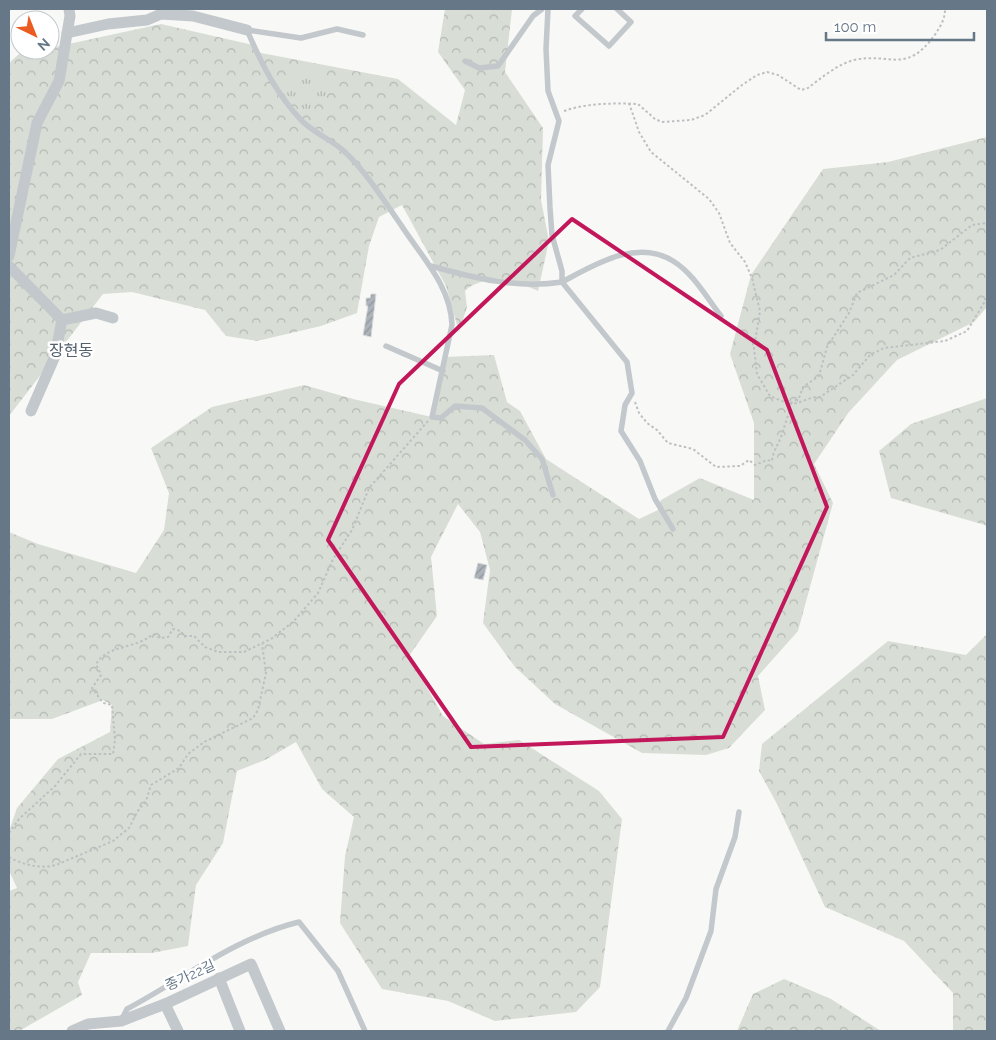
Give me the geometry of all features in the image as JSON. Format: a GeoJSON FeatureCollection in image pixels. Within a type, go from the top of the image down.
{"type":"FeatureCollection","features":[{"type":"Feature","properties":{"kind":"street"},"geometry":{"type":"LineString","coordinates":[[9,256],[37,123],[59,81],[69,9]]}},
{"type":"Feature","properties":{"kind":"street"},"geometry":{"type":"LineString","coordinates":[[67,33],[108,24],[147,20],[161,14],[193,16],[247,30]]}},
{"type":"Feature","properties":{"kind":"street"},"geometry":{"type":"LineString","coordinates":[[9,266],[62,320]]}},
{"type":"Feature","properties":{"kind":"street"},"geometry":{"type":"LineString","coordinates":[[62,320],[96,313],[114,318]]}},
{"type":"Feature","properties":{"kind":"street"},"geometry":{"type":"LineString","coordinates":[[31,411],[55,356],[62,320]]}},
{"type":"Feature","properties":{"kind":"street","name":"종가22길"},"geometry":{"type":"LineString","coordinates":[[72,1031],[88,1024],[108,1028],[251,964],[280,1031]]}},
{"type":"Feature","properties":{"kind":"street"},"geometry":{"type":"LineString","coordinates":[[219,978],[240,1031]]}},
{"type":"Feature","properties":{"kind":"street"},"geometry":{"type":"LineString","coordinates":[[165,1004],[178,1031]]}},
{"type":"Feature","properties":{"kind":"lane"},"geometry":{"type":"LineString","coordinates":[[465,61],[479,68],[498,66],[533,16],[542,9]]}},
{"type":"Feature","properties":{"kind":"lane"},"geometry":{"type":"LineString","coordinates":[[548,9],[546,49],[548,91],[552,105],[558,113],[559,121],[548,165],[552,235],[562,271],[562,282],[627,362],[632,393],[625,405],[621,432],[640,462],[655,499],[673,529]]}},
{"type":"Feature","properties":{"kind":"lane"},"geometry":{"type":"LineString","coordinates":[[582,9],[575,16],[609,46],[631,22],[617,9]]}},
{"type":"Feature","properties":{"kind":"lane"},"geometry":{"type":"LineString","coordinates":[[247,30],[301,38],[337,29],[364,35]]}},
{"type":"Feature","properties":{"kind":"lane"},"geometry":{"type":"LineString","coordinates":[[247,30],[271,80],[285,100],[303,122],[346,153],[383,198],[431,266],[452,311],[452,325],[432,417],[441,418],[455,406],[482,408],[525,440],[542,459],[553,494]]}},
{"type":"Feature","properties":{"kind":"lane"},"geometry":{"type":"LineString","coordinates":[[431,266],[483,280],[541,286],[562,282],[597,263],[620,255],[654,254],[673,260],[687,272],[721,316]]}},
{"type":"Feature","properties":{"kind":"lane"},"geometry":{"type":"LineString","coordinates":[[386,346],[443,371]]}},
{"type":"Feature","properties":{"kind":"lane"},"geometry":{"type":"LineString","coordinates":[[668,1031],[686,998],[711,930],[716,889],[735,837],[739,812]]}},
{"type":"Feature","properties":{"kind":"lane"},"geometry":{"type":"LineString","coordinates":[[121,1021],[127,1009],[241,944],[270,929],[299,922],[338,971],[365,1031]]}},
{"type":"Feature","properties":{"kind":"path"},"geometry":{"type":"LineString","coordinates":[[558,113],[575,107],[629,103],[638,104],[655,119],[662,122],[691,120],[705,115],[742,85],[767,72],[778,75],[801,90],[808,88],[853,61],[896,60],[914,56],[927,45],[942,25],[945,9]]}},
{"type":"Feature","properties":{"kind":"path"},"geometry":{"type":"LineString","coordinates":[[629,103],[639,132],[651,152],[709,199],[719,213],[730,243],[745,262],[752,278],[760,311],[754,348],[757,374],[770,396],[789,404],[798,404],[814,396],[820,397],[853,375],[870,354],[884,348],[945,341],[959,336],[967,331],[987,298]]}},
{"type":"Feature","properties":{"kind":"path"},"geometry":{"type":"LineString","coordinates":[[789,404],[800,398],[803,387],[819,376],[827,347],[849,313],[857,293],[894,275],[910,258],[940,250],[961,231],[972,225],[987,223]]}},
{"type":"Feature","properties":{"kind":"path"},"geometry":{"type":"LineString","coordinates":[[632,393],[639,413],[668,443],[693,448],[711,465],[727,468],[740,466],[749,460],[755,465],[772,461],[782,434],[783,425],[790,412],[789,404]]}},
{"type":"Feature","properties":{"kind":"path"},"geometry":{"type":"LineString","coordinates":[[9,834],[19,819],[55,786],[81,754],[113,754],[115,740],[112,705],[103,703],[92,688],[101,675],[96,664],[101,656],[121,647],[145,642],[153,634],[160,638],[168,637],[172,629],[181,631],[184,636],[194,636],[205,647],[218,652],[244,652],[262,644],[294,622],[318,594],[333,559],[352,530],[369,488],[432,417]]}},
{"type":"Feature","properties":{"kind":"path"},"geometry":{"type":"LineString","coordinates":[[9,858],[27,865],[46,867],[56,865],[113,841],[129,828],[137,812],[146,801],[151,785],[178,768],[188,754],[204,742],[253,718],[258,710],[266,673],[262,644]]}},
{"type":"Feature","properties":{"kind":"highlighted area"},"geometry":{"type":"Polygon","coordinates":[[[572,219],[767,350],[827,507],[723,737],[471,747],[328,540],[399,384],[572,219]]]}},
{"type":"Feature","properties":{"kind":"green space"},"geometry":{"type":"Polygon","coordinates":[[[445,9],[512,9],[505,72],[543,128],[541,200],[549,241],[538,291],[520,284],[500,280],[490,280],[472,285],[465,291],[467,307],[459,332],[446,286],[402,205],[379,217],[369,246],[357,313],[321,326],[257,341],[226,336],[205,310],[132,292],[103,294],[9,416],[9,63],[12,60],[60,60],[60,46],[161,24],[253,45],[256,52],[398,79],[456,125],[465,90],[438,52],[445,9]]]}},
{"type":"Feature","properties":{"kind":"green space"},"geometry":{"type":"Polygon","coordinates":[[[307,62],[332,90],[306,115],[280,87],[307,62]]]}},
{"type":"Feature","properties":{"kind":"green space"},"geometry":{"type":"Polygon","coordinates":[[[987,137],[987,307],[974,322],[897,360],[849,412],[814,464],[833,503],[798,631],[758,676],[765,710],[729,748],[706,755],[642,753],[555,704],[515,667],[483,623],[490,570],[480,532],[458,504],[431,557],[437,616],[409,656],[443,716],[484,744],[519,740],[599,791],[622,819],[600,987],[576,1012],[495,1021],[448,1001],[382,989],[340,923],[345,856],[354,817],[322,789],[296,742],[265,760],[237,771],[223,843],[196,885],[188,946],[152,953],[91,953],[78,982],[82,995],[21,1030],[9,1031],[9,891],[17,888],[9,871],[9,831],[17,808],[58,759],[110,732],[112,705],[103,700],[52,719],[9,719],[9,532],[38,544],[136,573],[164,530],[169,493],[151,448],[212,407],[304,385],[353,399],[432,417],[444,357],[494,355],[507,402],[520,411],[546,459],[639,519],[658,510],[661,500],[700,478],[754,500],[754,423],[730,354],[751,275],[823,169],[888,162],[987,137]]]}},
{"type":"Feature","properties":{"kind":"green space"},"geometry":{"type":"Polygon","coordinates":[[[987,398],[987,528],[985,525],[891,498],[879,451],[911,424],[987,398]]]}},
{"type":"Feature","properties":{"kind":"green space"},"geometry":{"type":"Polygon","coordinates":[[[987,634],[987,1031],[953,1031],[953,993],[904,941],[825,907],[777,804],[759,771],[762,744],[888,641],[966,655],[987,634]]]}},
{"type":"Feature","properties":{"kind":"green space"},"geometry":{"type":"Polygon","coordinates":[[[784,979],[831,999],[881,1031],[737,1031],[753,994],[784,979]]]}},
{"type":"Feature","properties":{"kind":"building"},"geometry":{"type":"Polygon","coordinates":[[[371,294],[376,294],[371,337],[363,335],[368,306],[366,306],[366,298],[370,298],[371,294]]]}},
{"type":"Feature","properties":{"kind":"building"},"geometry":{"type":"Polygon","coordinates":[[[478,563],[487,565],[483,580],[474,578],[478,563]]]}},
{"type":"Feature","properties":{"kind":"district","name":"장현동"},"geometry":{"type":"Point","coordinates":[71,350]}}]}
